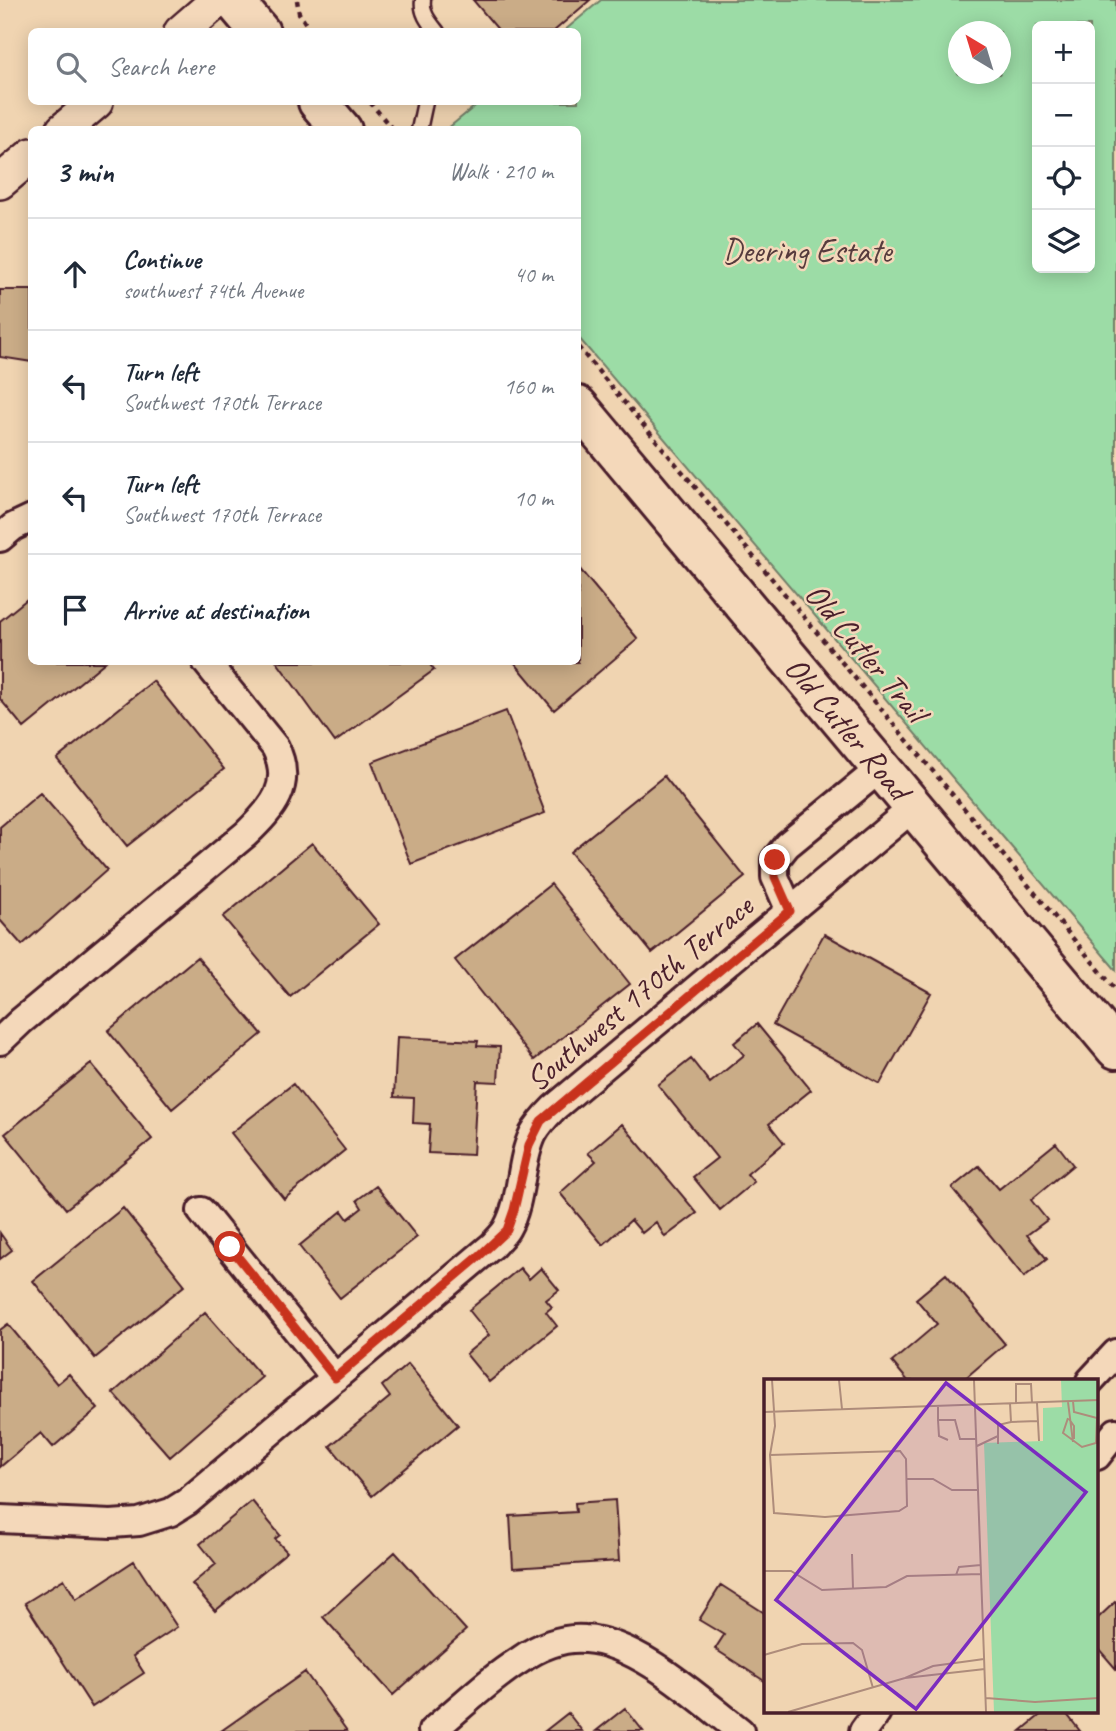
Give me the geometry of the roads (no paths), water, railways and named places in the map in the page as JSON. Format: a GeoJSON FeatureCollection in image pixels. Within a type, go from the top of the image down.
{"type":"FeatureCollection","features":[{"type":"Feature","properties":{"kind":"main road"},"geometry":{"type":"LineString","coordinates":[[233,0],[257,28]]}},
{"type":"Feature","properties":{"kind":"main road"},"geometry":{"type":"LineString","coordinates":[[321,105],[339,126]]}},
{"type":"Feature","properties":{"kind":"main road","name":"Old Cutler Road"},"geometry":{"type":"LineString","coordinates":[[581,410],[1116,1049]]}},
{"type":"Feature","properties":{"kind":"street"},"geometry":{"type":"LineString","coordinates":[[186,28],[218,0]]}},
{"type":"Feature","properties":{"kind":"street"},"geometry":{"type":"LineString","coordinates":[[67,126],[92,105]]}},
{"type":"Feature","properties":{"kind":"street"},"geometry":{"type":"LineString","coordinates":[[0,182],[28,158]]}},
{"type":"Feature","properties":{"kind":"street"},"geometry":{"type":"LineString","coordinates":[[0,538],[13,527],[28,520]]}},
{"type":"Feature","properties":{"kind":"street"},"geometry":{"type":"LineString","coordinates":[[0,1041],[246,834],[264,817],[274,802],[281,788],[281,759],[275,747],[208,665]]}},
{"type":"Feature","properties":{"kind":"street","name":"Southwest 170th Terrace"},"geometry":{"type":"LineString","coordinates":[[790,911],[775,877],[775,860],[787,845],[881,768]]}},
{"type":"Feature","properties":{"kind":"street","name":"Southwest 170th Terrace"},"geometry":{"type":"LineString","coordinates":[[0,1519],[111,1524],[139,1522],[171,1512],[187,1502],[507,1230],[529,1145],[541,1121],[914,807]]}},
{"type":"Feature","properties":{"kind":"street"},"geometry":{"type":"LineString","coordinates":[[201,1211],[335,1378]]}},
{"type":"Feature","properties":{"kind":"street"},"geometry":{"type":"LineString","coordinates":[[1092,1379],[1116,1353]]}},
{"type":"Feature","properties":{"kind":"street"},"geometry":{"type":"LineString","coordinates":[[1098,1456],[1116,1432]]}},
{"type":"Feature","properties":{"kind":"street"},"geometry":{"type":"LineString","coordinates":[[432,1731],[522,1658],[562,1640],[583,1639],[602,1641],[646,1661],[740,1731]]}},
{"type":"Feature","properties":{"kind":"street"},"geometry":{"type":"LineString","coordinates":[[863,1731],[876,1714]]}},
{"type":"Feature","properties":{"kind":"lane"},"geometry":{"type":"LineString","coordinates":[[423,0],[422,6],[427,19],[434,28]]}},
{"type":"Feature","properties":{"kind":"lane"},"geometry":{"type":"LineString","coordinates":[[420,126],[424,105]]}},
{"type":"Feature","properties":{"kind":"park label","name":"Deering Estate"},"geometry":{"type":"Point","coordinates":[807,251]}}]}
